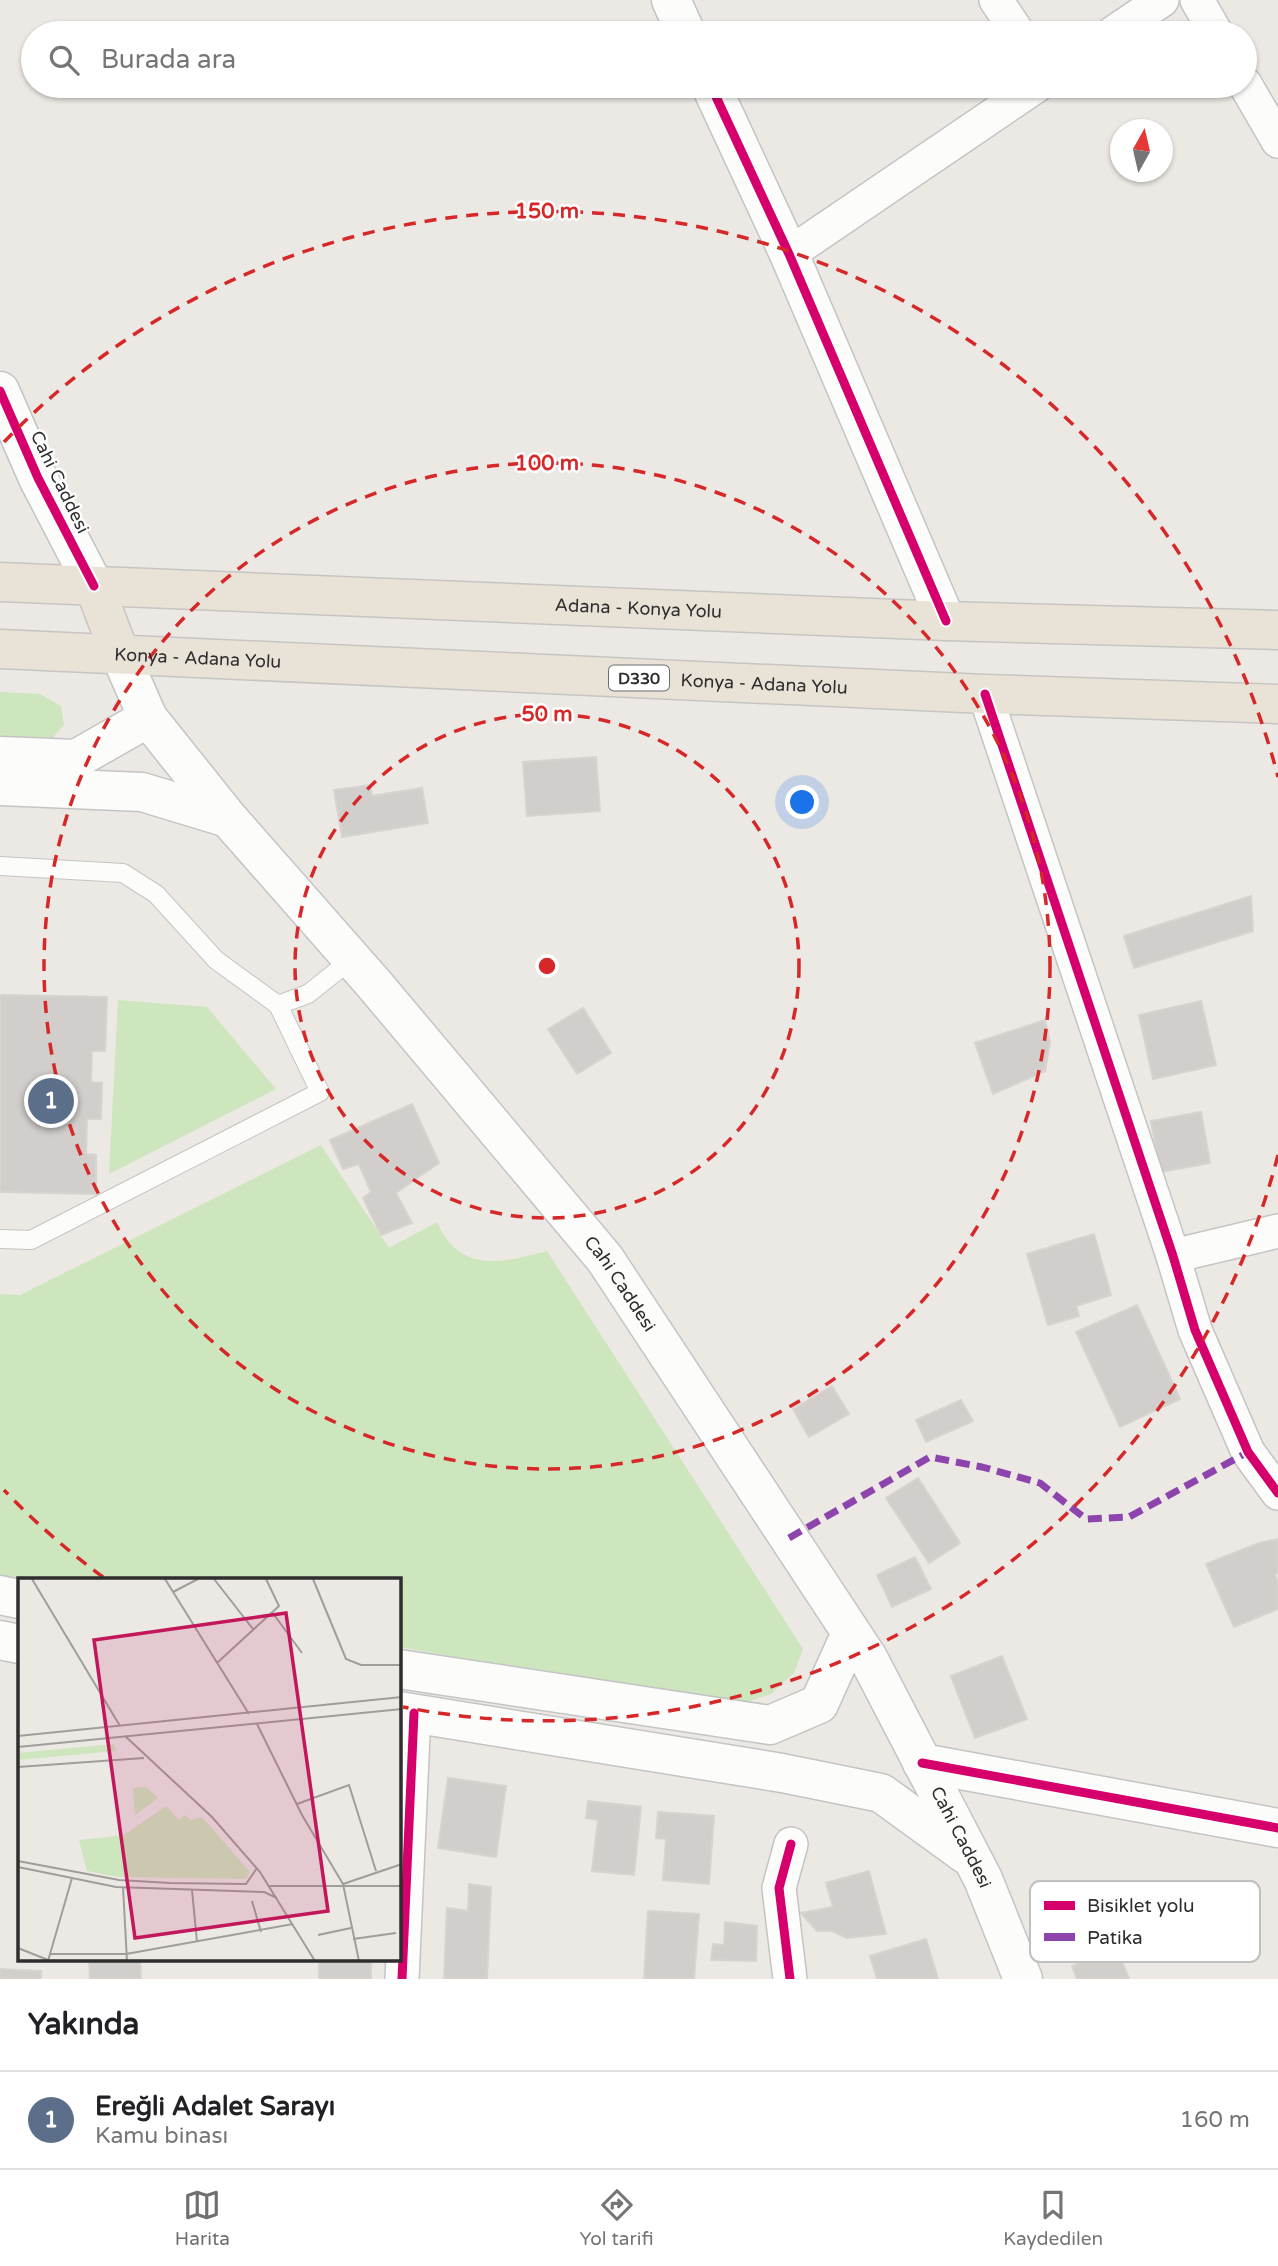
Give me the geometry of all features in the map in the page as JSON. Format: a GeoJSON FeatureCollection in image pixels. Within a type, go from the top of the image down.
{"type":"FeatureCollection","features":[{"type":"Feature","properties":{"kind":"highway","name":"Adana - Konya Yolu"},"geometry":{"type":"LineString","coordinates":[[0,582],[946,621],[1278,630]]}},
{"type":"Feature","properties":{"kind":"highway"},"geometry":{"type":"LineString","coordinates":[[94,586],[120,654]]}},
{"type":"Feature","properties":{"kind":"highway","name":"Konya - Adana Yolu"},"geometry":{"type":"LineString","coordinates":[[0,649],[1278,705]]}},
{"type":"Feature","properties":{"kind":"main road"},"geometry":{"type":"LineString","coordinates":[[671,0],[681,21]]}},
{"type":"Feature","properties":{"kind":"main road"},"geometry":{"type":"LineString","coordinates":[[717,98],[789,254],[946,621]]}},
{"type":"Feature","properties":{"kind":"main road","name":"Cahi Caddesi"},"geometry":{"type":"LineString","coordinates":[[0,391],[38,478],[94,586]]}},
{"type":"Feature","properties":{"kind":"main road","name":"Cahi Caddesi"},"geometry":{"type":"LineString","coordinates":[[120,654],[148,719],[228,818],[352,959],[605,1259],[868,1658],[983,1879],[1023,1979]]}},
{"type":"Feature","properties":{"kind":"main road"},"geometry":{"type":"LineString","coordinates":[[0,756],[76,759],[148,719]]}},
{"type":"Feature","properties":{"kind":"main road"},"geometry":{"type":"LineString","coordinates":[[0,786],[142,792],[228,818]]}},
{"type":"Feature","properties":{"kind":"main road"},"geometry":{"type":"LineString","coordinates":[[0,1595],[18,1598]]}},
{"type":"Feature","properties":{"kind":"main road"},"geometry":{"type":"LineString","coordinates":[[401,1669],[770,1725],[819,1704],[851,1633]]}},
{"type":"Feature","properties":{"kind":"main road"},"geometry":{"type":"LineString","coordinates":[[0,1640],[18,1644]]}},
{"type":"Feature","properties":{"kind":"main road"},"geometry":{"type":"LineString","coordinates":[[406,1712],[782,1773],[881,1793],[972,1858]]}},
{"type":"Feature","properties":{"kind":"main road"},"geometry":{"type":"LineString","coordinates":[[922,1763],[1278,1828]]}},
{"type":"Feature","properties":{"kind":"street"},"geometry":{"type":"LineString","coordinates":[[996,0],[1010,21]]}},
{"type":"Feature","properties":{"kind":"street"},"geometry":{"type":"LineString","coordinates":[[1131,21],[1162,0]]}},
{"type":"Feature","properties":{"kind":"street"},"geometry":{"type":"LineString","coordinates":[[1197,0],[1209,21]]}},
{"type":"Feature","properties":{"kind":"street"},"geometry":{"type":"LineString","coordinates":[[789,254],[1018,98]]}},
{"type":"Feature","properties":{"kind":"street"},"geometry":{"type":"LineString","coordinates":[[1253,98],[1278,141]]}},
{"type":"Feature","properties":{"kind":"street"},"geometry":{"type":"LineString","coordinates":[[985,694],[1173,1256],[1195,1330],[1248,1452],[1278,1493]]}},
{"type":"Feature","properties":{"kind":"street"},"geometry":{"type":"LineString","coordinates":[[1173,1256],[1278,1231]]}},
{"type":"Feature","properties":{"kind":"street"},"geometry":{"type":"LineString","coordinates":[[402,1979],[406,1712]]}},
{"type":"Feature","properties":{"kind":"street"},"geometry":{"type":"LineString","coordinates":[[790,1979],[779,1888],[791,1844]]}},
{"type":"Feature","properties":{"kind":"lane"},"geometry":{"type":"LineString","coordinates":[[0,866],[123,873],[156,894],[216,960],[278,1005],[320,1092],[31,1240],[0,1239]]}},
{"type":"Feature","properties":{"kind":"lane"},"geometry":{"type":"LineString","coordinates":[[278,1005],[308,994],[352,959]]}},
{"type":"Feature","properties":{"kind":"green space"},"geometry":{"type":"Polygon","coordinates":[[[0,692],[40,694],[61,706],[64,725],[46,745],[0,742],[0,692]]]}},
{"type":"Feature","properties":{"kind":"green space"},"geometry":{"type":"Polygon","coordinates":[[[118,1000],[207,1007],[276,1089],[109,1174],[118,1000]]]}},
{"type":"Feature","properties":{"kind":"green space"},"geometry":{"type":"Polygon","coordinates":[[[321,1145],[389,1248],[437,1222],[446,1239],[470,1257],[498,1261],[547,1251],[803,1649],[794,1673],[771,1694],[744,1703],[612,1685],[401,1647],[401,1578],[18,1578],[0,1575],[0,1294],[20,1295],[321,1145]]]}},
{"type":"Feature","properties":{"kind":"building"},"geometry":{"type":"Polygon","coordinates":[[[596,757],[600,811],[527,816],[523,762],[596,757]]]}},
{"type":"Feature","properties":{"kind":"building"},"geometry":{"type":"Polygon","coordinates":[[[370,785],[372,796],[422,788],[428,823],[342,837],[334,790],[370,785]]]}},
{"type":"Feature","properties":{"kind":"building"},"geometry":{"type":"Polygon","coordinates":[[[1251,896],[1253,931],[1134,968],[1124,936],[1251,896]]]}},
{"type":"Feature","properties":{"kind":"building"},"geometry":{"type":"Polygon","coordinates":[[[0,995],[107,997],[105,1051],[92,1051],[91,1082],[102,1083],[101,1119],[87,1119],[86,1154],[96,1155],[96,1194],[0,1192],[0,995]]]}},
{"type":"Feature","properties":{"kind":"building"},"geometry":{"type":"Polygon","coordinates":[[[1201,1001],[1216,1065],[1153,1079],[1139,1015],[1201,1001]]]}},
{"type":"Feature","properties":{"kind":"building"},"geometry":{"type":"Polygon","coordinates":[[[583,1008],[611,1053],[577,1074],[548,1029],[583,1008]]]}},
{"type":"Feature","properties":{"kind":"building"},"geometry":{"type":"Polygon","coordinates":[[[1045,1020],[1050,1042],[1045,1071],[993,1094],[975,1043],[1045,1020]]]}},
{"type":"Feature","properties":{"kind":"building"},"geometry":{"type":"Polygon","coordinates":[[[412,1104],[439,1163],[396,1193],[412,1223],[381,1235],[363,1198],[371,1192],[359,1164],[343,1169],[330,1140],[412,1104]]]}},
{"type":"Feature","properties":{"kind":"building"},"geometry":{"type":"Polygon","coordinates":[[[1201,1112],[1210,1163],[1160,1172],[1151,1121],[1201,1112]]]}},
{"type":"Feature","properties":{"kind":"building"},"geometry":{"type":"Polygon","coordinates":[[[1094,1234],[1111,1295],[1076,1306],[1079,1316],[1048,1325],[1027,1254],[1094,1234]]]}},
{"type":"Feature","properties":{"kind":"building"},"geometry":{"type":"Polygon","coordinates":[[[1137,1305],[1180,1399],[1120,1427],[1076,1332],[1137,1305]]]}},
{"type":"Feature","properties":{"kind":"building"},"geometry":{"type":"Polygon","coordinates":[[[832,1386],[849,1414],[809,1437],[793,1409],[832,1386]]]}},
{"type":"Feature","properties":{"kind":"building"},"geometry":{"type":"Polygon","coordinates":[[[961,1400],[973,1421],[926,1442],[916,1420],[961,1400]]]}},
{"type":"Feature","properties":{"kind":"building"},"geometry":{"type":"Polygon","coordinates":[[[918,1478],[960,1543],[929,1563],[886,1498],[918,1478]]]}},
{"type":"Feature","properties":{"kind":"building"},"geometry":{"type":"Polygon","coordinates":[[[1278,1539],[1278,1572],[1275,1575],[1278,1582],[1278,1609],[1234,1627],[1206,1564],[1259,1543],[1278,1539]]]}},
{"type":"Feature","properties":{"kind":"building"},"geometry":{"type":"Polygon","coordinates":[[[915,1557],[931,1589],[892,1607],[877,1575],[915,1557]]]}},
{"type":"Feature","properties":{"kind":"building"},"geometry":{"type":"Polygon","coordinates":[[[1002,1656],[1027,1719],[975,1738],[951,1676],[1002,1656]]]}},
{"type":"Feature","properties":{"kind":"building"},"geometry":{"type":"Polygon","coordinates":[[[448,1778],[506,1786],[496,1857],[438,1848],[448,1778]]]}},
{"type":"Feature","properties":{"kind":"building"},"geometry":{"type":"Polygon","coordinates":[[[588,1801],[641,1807],[634,1875],[592,1871],[598,1820],[586,1818],[588,1801]]]}},
{"type":"Feature","properties":{"kind":"building"},"geometry":{"type":"Polygon","coordinates":[[[658,1812],[714,1816],[709,1884],[663,1880],[666,1839],[656,1838],[658,1812]]]}},
{"type":"Feature","properties":{"kind":"building"},"geometry":{"type":"Polygon","coordinates":[[[869,1871],[886,1934],[847,1938],[832,1931],[817,1931],[801,1913],[833,1907],[826,1883],[869,1871]]]}},
{"type":"Feature","properties":{"kind":"building"},"geometry":{"type":"Polygon","coordinates":[[[469,1884],[491,1887],[487,1979],[444,1979],[447,1908],[468,1911],[469,1884]]]}},
{"type":"Feature","properties":{"kind":"building"},"geometry":{"type":"Polygon","coordinates":[[[648,1911],[699,1914],[694,1979],[644,1979],[648,1911]]]}},
{"type":"Feature","properties":{"kind":"building"},"geometry":{"type":"Polygon","coordinates":[[[725,1922],[757,1926],[756,1961],[711,1960],[713,1944],[724,1945],[725,1922]]]}},
{"type":"Feature","properties":{"kind":"building"},"geometry":{"type":"Polygon","coordinates":[[[926,1939],[938,1979],[877,1979],[870,1956],[926,1939]]]}},
{"type":"Feature","properties":{"kind":"building"},"geometry":{"type":"Polygon","coordinates":[[[89,1962],[140,1962],[141,1979],[90,1979],[89,1962]]]}},
{"type":"Feature","properties":{"kind":"building"},"geometry":{"type":"Polygon","coordinates":[[[319,1962],[371,1962],[371,1979],[319,1979],[319,1962]]]}},
{"type":"Feature","properties":{"kind":"building"},"geometry":{"type":"Polygon","coordinates":[[[1082,1962],[1122,1962],[1129,1979],[1077,1979],[1072,1966],[1082,1962]]]}},
{"type":"Feature","properties":{"kind":"building"},"geometry":{"type":"Polygon","coordinates":[[[0,1969],[41,1971],[41,1979],[0,1979],[0,1969]]]}},
{"type":"Feature","properties":{"kind":"marked path"},"geometry":{"type":"LineString","coordinates":[[789,1538],[930,1457],[982,1467],[1040,1483],[1086,1519],[1129,1517],[1248,1452]]}},
{"type":"Feature","properties":{"kind":"cycle path"},"geometry":{"type":"LineString","coordinates":[[717,98],[789,254],[946,621]]}},
{"type":"Feature","properties":{"kind":"cycle path"},"geometry":{"type":"LineString","coordinates":[[0,391],[38,478],[94,586]]}},
{"type":"Feature","properties":{"kind":"cycle path"},"geometry":{"type":"LineString","coordinates":[[985,694],[1173,1256],[1195,1330],[1248,1452],[1278,1493]]}},
{"type":"Feature","properties":{"kind":"cycle path"},"geometry":{"type":"LineString","coordinates":[[402,1979],[414,1713]]}},
{"type":"Feature","properties":{"kind":"cycle path"},"geometry":{"type":"LineString","coordinates":[[922,1763],[1278,1828]]}},
{"type":"Feature","properties":{"kind":"cycle path"},"geometry":{"type":"LineString","coordinates":[[790,1979],[779,1888],[791,1844]]}},
{"type":"Feature","properties":{"kind":"place","name":"Ereğli Adalet Sarayı"},"geometry":{"type":"Point","coordinates":[51,1101]}}]}
